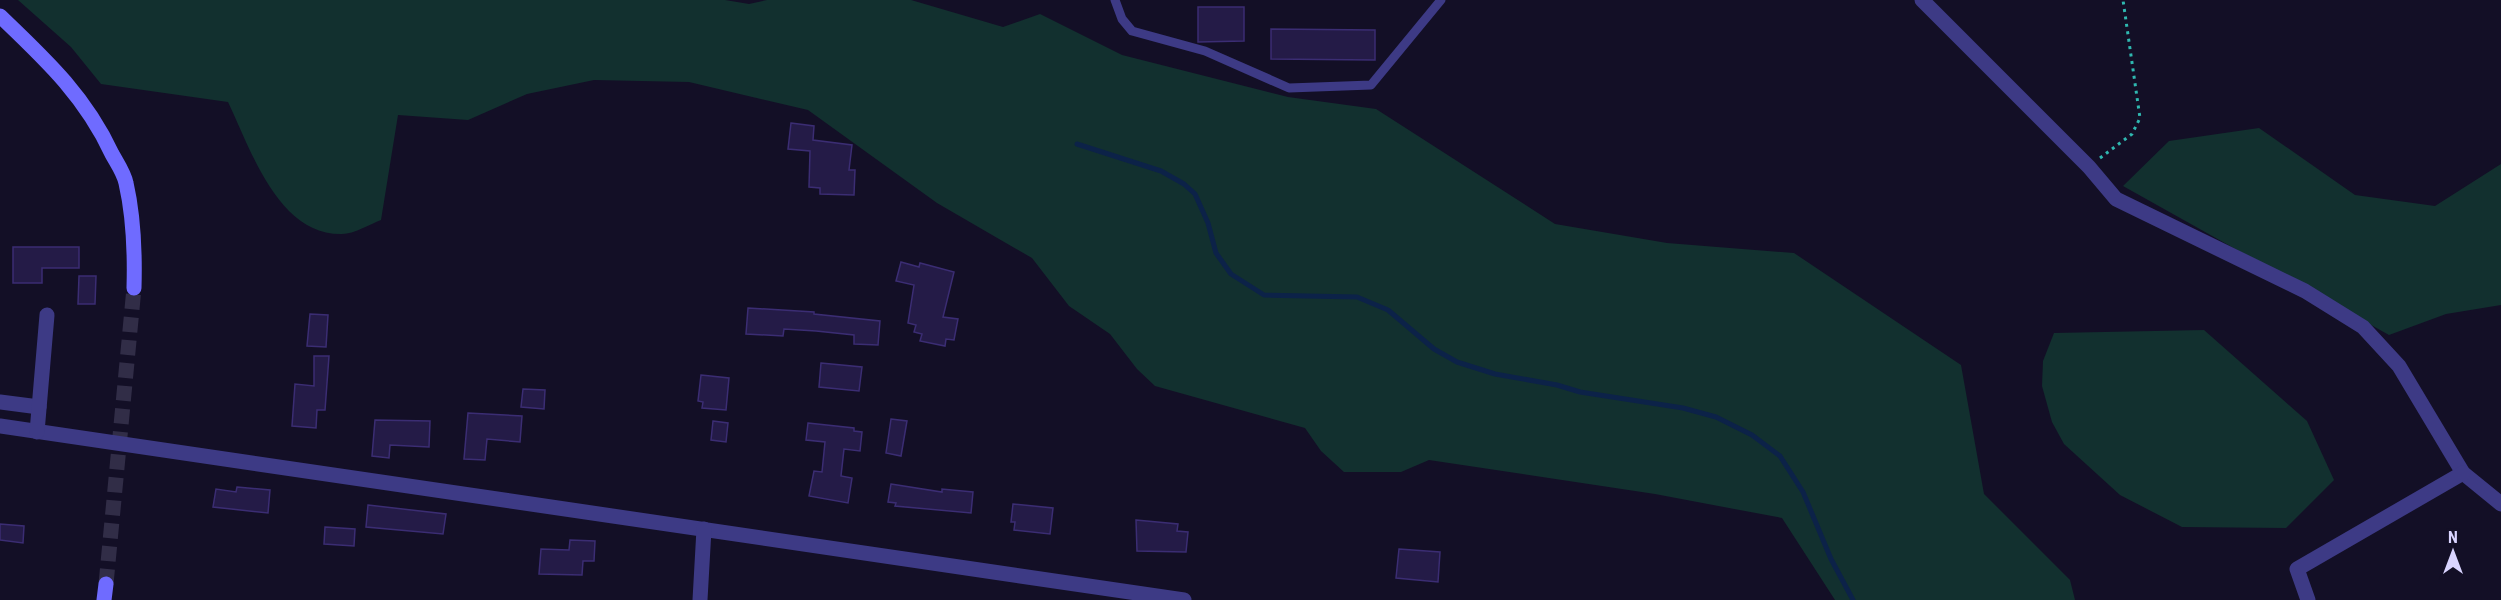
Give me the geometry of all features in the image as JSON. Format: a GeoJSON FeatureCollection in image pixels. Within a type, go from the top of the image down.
{"type":"FeatureCollection","features":[{"type":"Feature","properties":{"kind":"street"},"geometry":{"type":"LineString","coordinates":[[1922,0],[2089,167],[2116,199],[2304,291],[2363,327],[2399,366],[2463,473],[2501,504]]}},
{"type":"Feature","properties":{"kind":"street"},"geometry":{"type":"LineString","coordinates":[[0,16],[57,70],[87,108],[126,181],[135,247],[134,288]]}},
{"type":"Feature","properties":{"kind":"street"},"geometry":{"type":"LineString","coordinates":[[38,432],[47,315]]}},
{"type":"Feature","properties":{"kind":"street"},"geometry":{"type":"LineString","coordinates":[[0,402],[39,407]]}},
{"type":"Feature","properties":{"kind":"street"},"geometry":{"type":"LineString","coordinates":[[0,426],[1184,600]]}},
{"type":"Feature","properties":{"kind":"street"},"geometry":{"type":"LineString","coordinates":[[2308,600],[2297,569],[2463,473]]}},
{"type":"Feature","properties":{"kind":"street"},"geometry":{"type":"LineString","coordinates":[[700,600],[704,530]]}},
{"type":"Feature","properties":{"kind":"street"},"geometry":{"type":"LineString","coordinates":[[104,600],[106,584]]}},
{"type":"Feature","properties":{"kind":"lane"},"geometry":{"type":"LineString","coordinates":[[1115,0],[1122,19],[1132,31],[1205,51],[1289,88],[1371,85],[1441,0]]}},
{"type":"Feature","properties":{"kind":"path"},"geometry":{"type":"LineString","coordinates":[[2089,167],[2132,134],[2140,118],[2123,0]]}},
{"type":"Feature","properties":{"kind":"green space"},"geometry":{"type":"Polygon","coordinates":[[[18,0],[725,0],[749,4],[767,0],[911,0],[1003,27],[1040,14],[1122,55],[1288,97],[1376,109],[1555,224],[1667,243],[1794,253],[1961,365],[1984,494],[2070,580],[2075,600],[1835,600],[1782,518],[1655,494],[1429,460],[1401,472],[1344,472],[1321,451],[1305,428],[1155,386],[1137,369],[1110,334],[1069,306],[1032,258],[937,203],[808,110],[689,82],[594,80],[527,94],[468,120],[398,115],[381,220],[347,234],[320,231],[300,221],[270,186],[257,165],[228,102],[101,84],[71,47],[18,0]]]}},
{"type":"Feature","properties":{"kind":"green space"},"geometry":{"type":"Polygon","coordinates":[[[2259,128],[2355,195],[2435,206],[2501,164],[2501,305],[2446,314],[2389,335],[2123,186],[2169,141],[2259,128]]]}},
{"type":"Feature","properties":{"kind":"green space"},"geometry":{"type":"Polygon","coordinates":[[[2204,330],[2307,421],[2334,480],[2286,528],[2182,527],[2120,495],[2064,444],[2052,422],[2042,386],[2043,361],[2054,333],[2204,330]]]}},
{"type":"Feature","properties":{"kind":"building"},"geometry":{"type":"Polygon","coordinates":[[[1198,7],[1244,7],[1244,41],[1198,42],[1198,7]]]}},
{"type":"Feature","properties":{"kind":"building"},"geometry":{"type":"Polygon","coordinates":[[[1271,29],[1375,30],[1375,60],[1271,59],[1271,29]]]}},
{"type":"Feature","properties":{"kind":"building"},"geometry":{"type":"Polygon","coordinates":[[[791,123],[814,126],[813,140],[852,145],[849,170],[855,170],[854,195],[820,194],[820,188],[809,187],[810,151],[788,149],[791,123]]]}},
{"type":"Feature","properties":{"kind":"building"},"geometry":{"type":"Polygon","coordinates":[[[13,247],[79,247],[79,268],[42,268],[42,283],[13,283],[13,247]]]}},
{"type":"Feature","properties":{"kind":"building"},"geometry":{"type":"Polygon","coordinates":[[[901,262],[919,267],[920,263],[954,272],[943,317],[958,319],[954,340],[946,339],[945,346],[920,341],[922,334],[914,332],[916,325],[908,323],[914,285],[896,281],[901,262]]]}},
{"type":"Feature","properties":{"kind":"building"},"geometry":{"type":"Polygon","coordinates":[[[79,276],[96,276],[95,304],[78,304],[79,276]]]}},
{"type":"Feature","properties":{"kind":"building"},"geometry":{"type":"Polygon","coordinates":[[[748,308],[814,312],[814,314],[880,321],[878,345],[854,344],[854,335],[816,331],[784,329],[783,336],[746,334],[748,308]]]}},
{"type":"Feature","properties":{"kind":"building"},"geometry":{"type":"Polygon","coordinates":[[[310,314],[328,315],[326,347],[307,346],[310,314]]]}},
{"type":"Feature","properties":{"kind":"building"},"geometry":{"type":"Polygon","coordinates":[[[314,356],[329,356],[325,410],[317,410],[316,428],[292,426],[295,384],[314,386],[314,356]]]}},
{"type":"Feature","properties":{"kind":"building"},"geometry":{"type":"Polygon","coordinates":[[[821,363],[862,367],[859,391],[819,387],[821,363]]]}},
{"type":"Feature","properties":{"kind":"building"},"geometry":{"type":"Polygon","coordinates":[[[701,375],[729,378],[726,410],[702,408],[703,402],[698,401],[701,375]]]}},
{"type":"Feature","properties":{"kind":"building"},"geometry":{"type":"Polygon","coordinates":[[[523,389],[545,390],[544,409],[521,407],[523,389]]]}},
{"type":"Feature","properties":{"kind":"building"},"geometry":{"type":"Polygon","coordinates":[[[468,413],[522,416],[520,442],[487,439],[485,460],[464,459],[468,413]]]}},
{"type":"Feature","properties":{"kind":"building"},"geometry":{"type":"Polygon","coordinates":[[[891,419],[907,421],[901,456],[886,453],[891,419]]]}},
{"type":"Feature","properties":{"kind":"building"},"geometry":{"type":"Polygon","coordinates":[[[375,420],[430,421],[429,447],[390,445],[389,458],[372,456],[375,420]]]}},
{"type":"Feature","properties":{"kind":"building"},"geometry":{"type":"Polygon","coordinates":[[[713,421],[728,423],[726,442],[711,440],[713,421]]]}},
{"type":"Feature","properties":{"kind":"building"},"geometry":{"type":"Polygon","coordinates":[[[808,423],[854,428],[854,431],[862,432],[860,451],[844,449],[841,476],[852,478],[848,503],[809,496],[814,471],[822,472],[825,442],[806,440],[808,423]]]}},
{"type":"Feature","properties":{"kind":"building"},"geometry":{"type":"Polygon","coordinates":[[[891,484],[942,492],[942,489],[973,492],[971,513],[895,506],[896,503],[888,502],[891,484]]]}},
{"type":"Feature","properties":{"kind":"building"},"geometry":{"type":"Polygon","coordinates":[[[237,487],[270,490],[268,513],[213,507],[216,489],[236,492],[237,487]]]}},
{"type":"Feature","properties":{"kind":"building"},"geometry":{"type":"Polygon","coordinates":[[[1013,504],[1053,508],[1050,534],[1014,530],[1015,522],[1011,522],[1013,504]]]}},
{"type":"Feature","properties":{"kind":"building"},"geometry":{"type":"Polygon","coordinates":[[[368,505],[446,514],[443,534],[366,527],[368,505]]]}},
{"type":"Feature","properties":{"kind":"building"},"geometry":{"type":"Polygon","coordinates":[[[1136,520],[1178,524],[1177,531],[1188,532],[1186,552],[1137,551],[1136,520]]]}},
{"type":"Feature","properties":{"kind":"building"},"geometry":{"type":"Polygon","coordinates":[[[0,524],[24,526],[23,543],[0,540],[0,524]]]}},
{"type":"Feature","properties":{"kind":"building"},"geometry":{"type":"Polygon","coordinates":[[[325,527],[355,529],[354,546],[324,544],[325,527]]]}},
{"type":"Feature","properties":{"kind":"building"},"geometry":{"type":"Polygon","coordinates":[[[570,540],[595,541],[594,561],[583,561],[582,575],[539,574],[541,549],[569,550],[570,540]]]}},
{"type":"Feature","properties":{"kind":"building"},"geometry":{"type":"Polygon","coordinates":[[[1399,549],[1440,552],[1438,582],[1396,578],[1399,549]]]}},
{"type":"Feature","properties":{"kind":"waterway"},"geometry":{"type":"LineString","coordinates":[[1077,144],[1161,171],[1184,184],[1195,194],[1208,223],[1216,253],[1231,274],[1264,295],[1357,297],[1388,310],[1434,349],[1457,362],[1495,374],[1557,385],[1580,392],[1683,408],[1716,417],[1752,435],[1780,456],[1803,492],[1831,559],[1853,600]]}},
{"type":"Feature","properties":{"kind":"tunnel"},"geometry":{"type":"LineString","coordinates":[[106,584],[134,288]]}}]}
